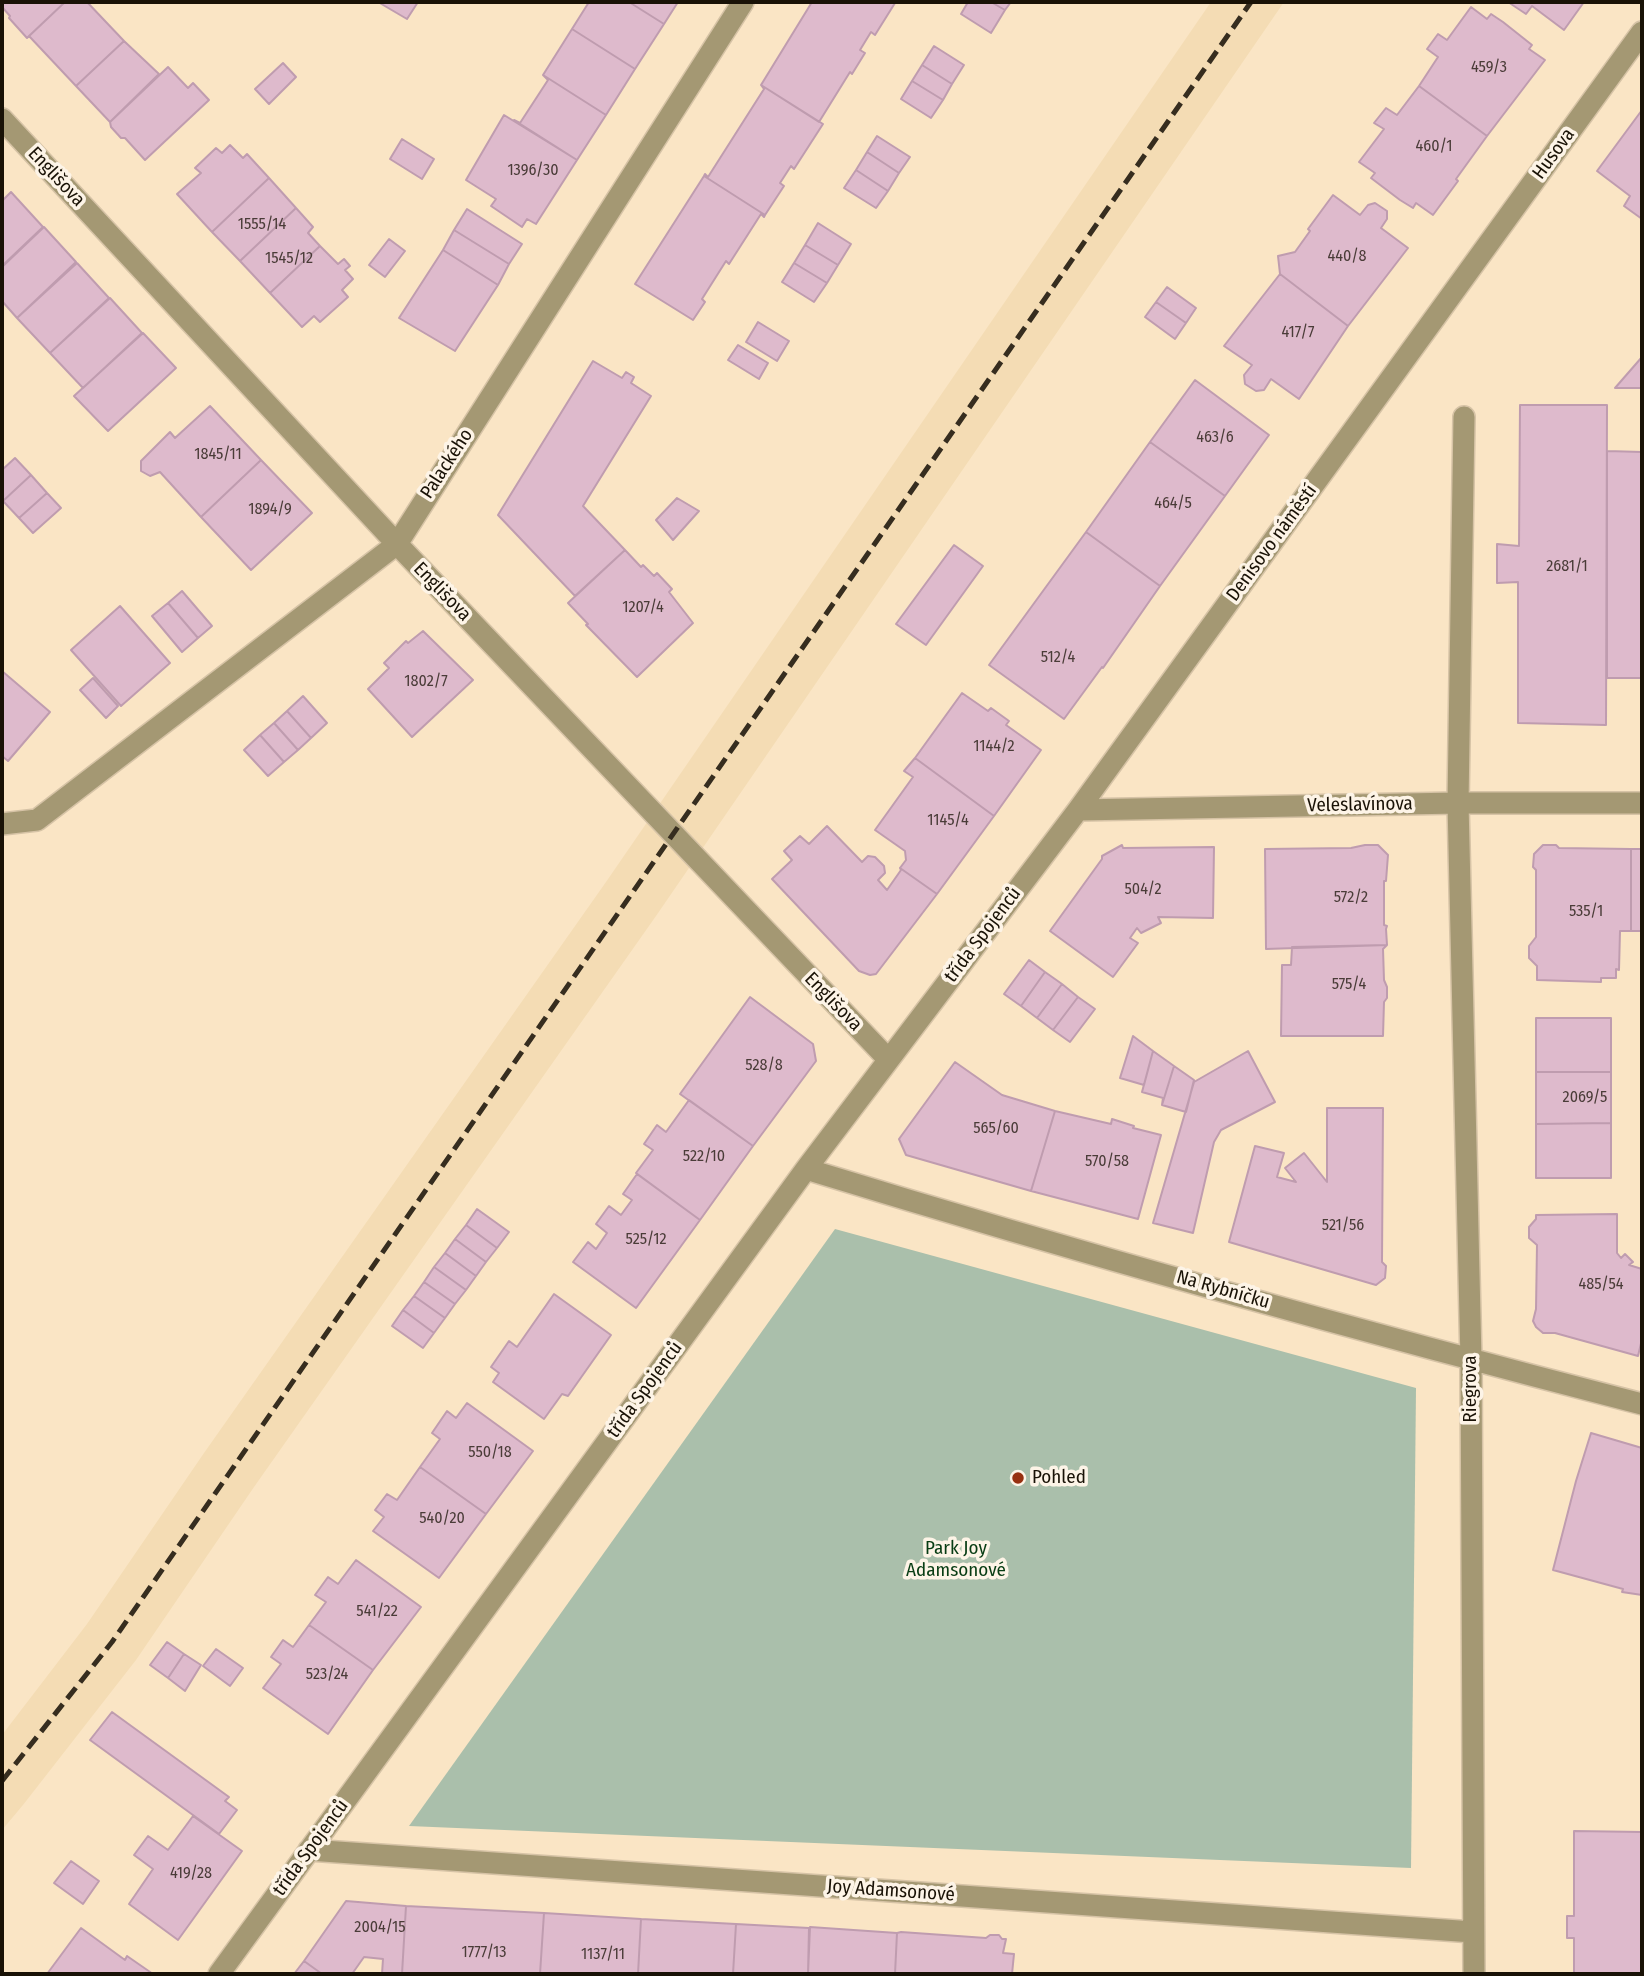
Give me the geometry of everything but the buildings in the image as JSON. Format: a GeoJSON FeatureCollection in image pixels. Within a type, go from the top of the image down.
{"type":"FeatureCollection","features":[{"type":"Feature","properties":{"kind":"street","name":"Palackého"},"geometry":{"type":"LineString","coordinates":[[2,824],[37,820],[397,544],[743,2]]}},
{"type":"Feature","properties":{"kind":"street","name":"Husova"},"geometry":{"type":"LineString","coordinates":[[1465,276],[1642,32]]}},
{"type":"Feature","properties":{"kind":"street","name":"Englišova"},"geometry":{"type":"LineString","coordinates":[[2,119],[397,544],[888,1059]]}},
{"type":"Feature","properties":{"kind":"street","name":"Denisovo náměstí"},"geometry":{"type":"LineString","coordinates":[[1078,810],[1465,276]]}},
{"type":"Feature","properties":{"kind":"street","name":"Riegrova"},"geometry":{"type":"LineString","coordinates":[[1464,417],[1458,803],[1471,1360],[1474,1974]]}},
{"type":"Feature","properties":{"kind":"street","name":"Veleslavínova"},"geometry":{"type":"LineString","coordinates":[[1078,810],[1458,803],[1642,803]]}},
{"type":"Feature","properties":{"kind":"street","name":"třída Spojenců"},"geometry":{"type":"LineString","coordinates":[[219,1974],[806,1169],[1078,810]]}},
{"type":"Feature","properties":{"kind":"street","name":"Na Rybníčku"},"geometry":{"type":"LineString","coordinates":[[806,1169],[919,1204],[1471,1360],[1642,1404]]}},
{"type":"Feature","properties":{"kind":"street","name":"Joy Adamsonové"},"geometry":{"type":"LineString","coordinates":[[309,1850],[1473,1932]]}},
{"type":"Feature","properties":{"kind":"shaded area"},"geometry":{"type":"Polygon","coordinates":[[[1211,2],[1284,2],[656,916],[254,1487],[136,1660],[2,1830],[2,1735],[87,1624],[204,1453],[606,882],[1211,2]]]}},
{"type":"Feature","properties":{"kind":"green space","name":"Park Joy Adamsonové"},"geometry":{"type":"Polygon","coordinates":[[[835,1229],[1416,1388],[1411,1868],[409,1826],[835,1229]]]}},
{"type":"Feature","properties":{"kind":"railway"},"geometry":{"type":"LineString","coordinates":[[2,1781],[112,1642],[1251,2]]}},
{"type":"Feature","properties":{"kind":"place","name":"Pohled"},"geometry":{"type":"Point","coordinates":[1018,1478]}}]}
